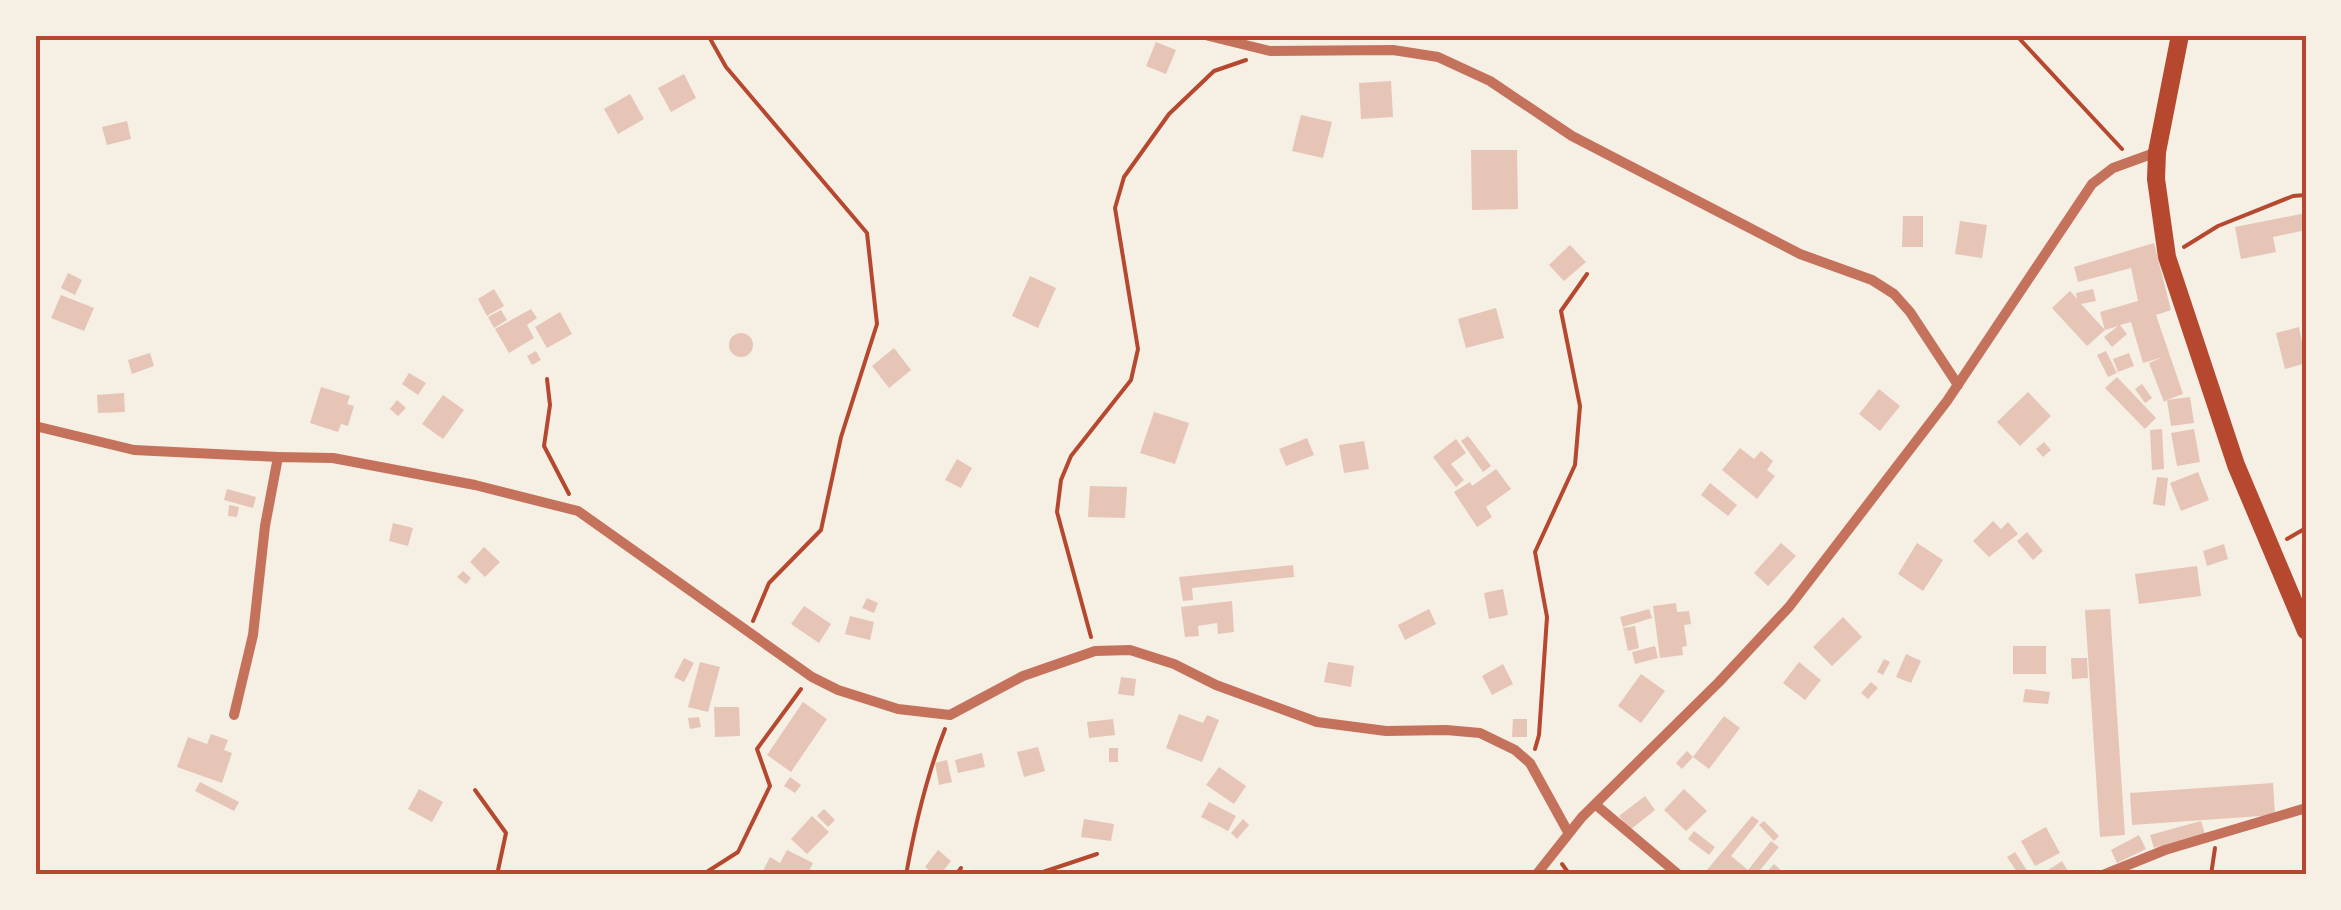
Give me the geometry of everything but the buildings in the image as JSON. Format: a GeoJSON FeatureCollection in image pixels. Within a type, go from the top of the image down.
{"type":"FeatureCollection","features":[{"type":"Feature","properties":{"kind":"main road"},"geometry":{"type":"LineString","coordinates":[[2180,35],[2157,152],[2156,178],[2167,257],[2236,465],[2306,631]]}},
{"type":"Feature","properties":{"kind":"street"},"geometry":{"type":"LineString","coordinates":[[1205,35],[1270,51],[1393,50],[1438,58],[1490,81],[1572,136],[1800,254],[1872,280],[1894,294],[1958,385]]}},
{"type":"Feature","properties":{"kind":"street"},"geometry":{"type":"LineString","coordinates":[[1536,875],[1568,832],[1719,682],[1788,607],[1958,385],[2092,184],[2113,168],[2157,152]]}},
{"type":"Feature","properties":{"kind":"street"},"geometry":{"type":"LineString","coordinates":[[35,426],[134,450],[333,458],[578,511],[812,677],[869,701],[916,713],[950,715],[1023,676],[1095,652],[1130,650],[1317,722],[1386,732],[1480,733],[1515,750],[1530,763],[1568,832]]}},
{"type":"Feature","properties":{"kind":"street"},"geometry":{"type":"LineString","coordinates":[[234,715],[253,635],[265,526],[278,457]]}},
{"type":"Feature","properties":{"kind":"street"},"geometry":{"type":"LineString","coordinates":[[1596,805],[1679,875]]}},
{"type":"Feature","properties":{"kind":"street"},"geometry":{"type":"LineString","coordinates":[[2103,875],[2165,850],[2306,808]]}},
{"type":"Feature","properties":{"kind":"path"},"geometry":{"type":"LineString","coordinates":[[708,35],[726,67],[867,233],[877,324],[840,436],[821,530],[769,583],[749,632]]}},
{"type":"Feature","properties":{"kind":"path"},"geometry":{"type":"LineString","coordinates":[[2016,35],[2133,160]]}},
{"type":"Feature","properties":{"kind":"path"},"geometry":{"type":"LineString","coordinates":[[1095,652],[1057,512],[1061,480],[1071,456],[1131,380],[1138,349],[1115,208],[1124,176],[1168,114],[1214,72],[1270,51]]}},
{"type":"Feature","properties":{"kind":"path"},"geometry":{"type":"LineString","coordinates":[[2167,257],[2218,226],[2293,196],[2306,195]]}},
{"type":"Feature","properties":{"kind":"path"},"geometry":{"type":"LineString","coordinates":[[1530,763],[1539,735],[1547,617],[1535,552],[1575,465],[1580,406],[1561,311],[1587,274]]}},
{"type":"Feature","properties":{"kind":"path"},"geometry":{"type":"LineString","coordinates":[[547,380],[550,405],[544,446],[578,511]]}},
{"type":"Feature","properties":{"kind":"path"},"geometry":{"type":"LineString","coordinates":[[702,875],[738,852],[770,786],[757,748],[789,701],[812,677]]}},
{"type":"Feature","properties":{"kind":"path"},"geometry":{"type":"LineString","coordinates":[[906,875],[912,833],[928,774],[950,715]]}},
{"type":"Feature","properties":{"kind":"path"},"geometry":{"type":"LineString","coordinates":[[475,790],[506,833],[497,875]]}},
{"type":"Feature","properties":{"kind":"path"},"geometry":{"type":"LineString","coordinates":[[2211,875],[2217,834]]}},
{"type":"Feature","properties":{"kind":"path"},"geometry":{"type":"LineString","coordinates":[[1034,875],[1097,854]]}},
{"type":"Feature","properties":{"kind":"path"},"geometry":{"type":"LineString","coordinates":[[956,875],[961,868]]}}]}
